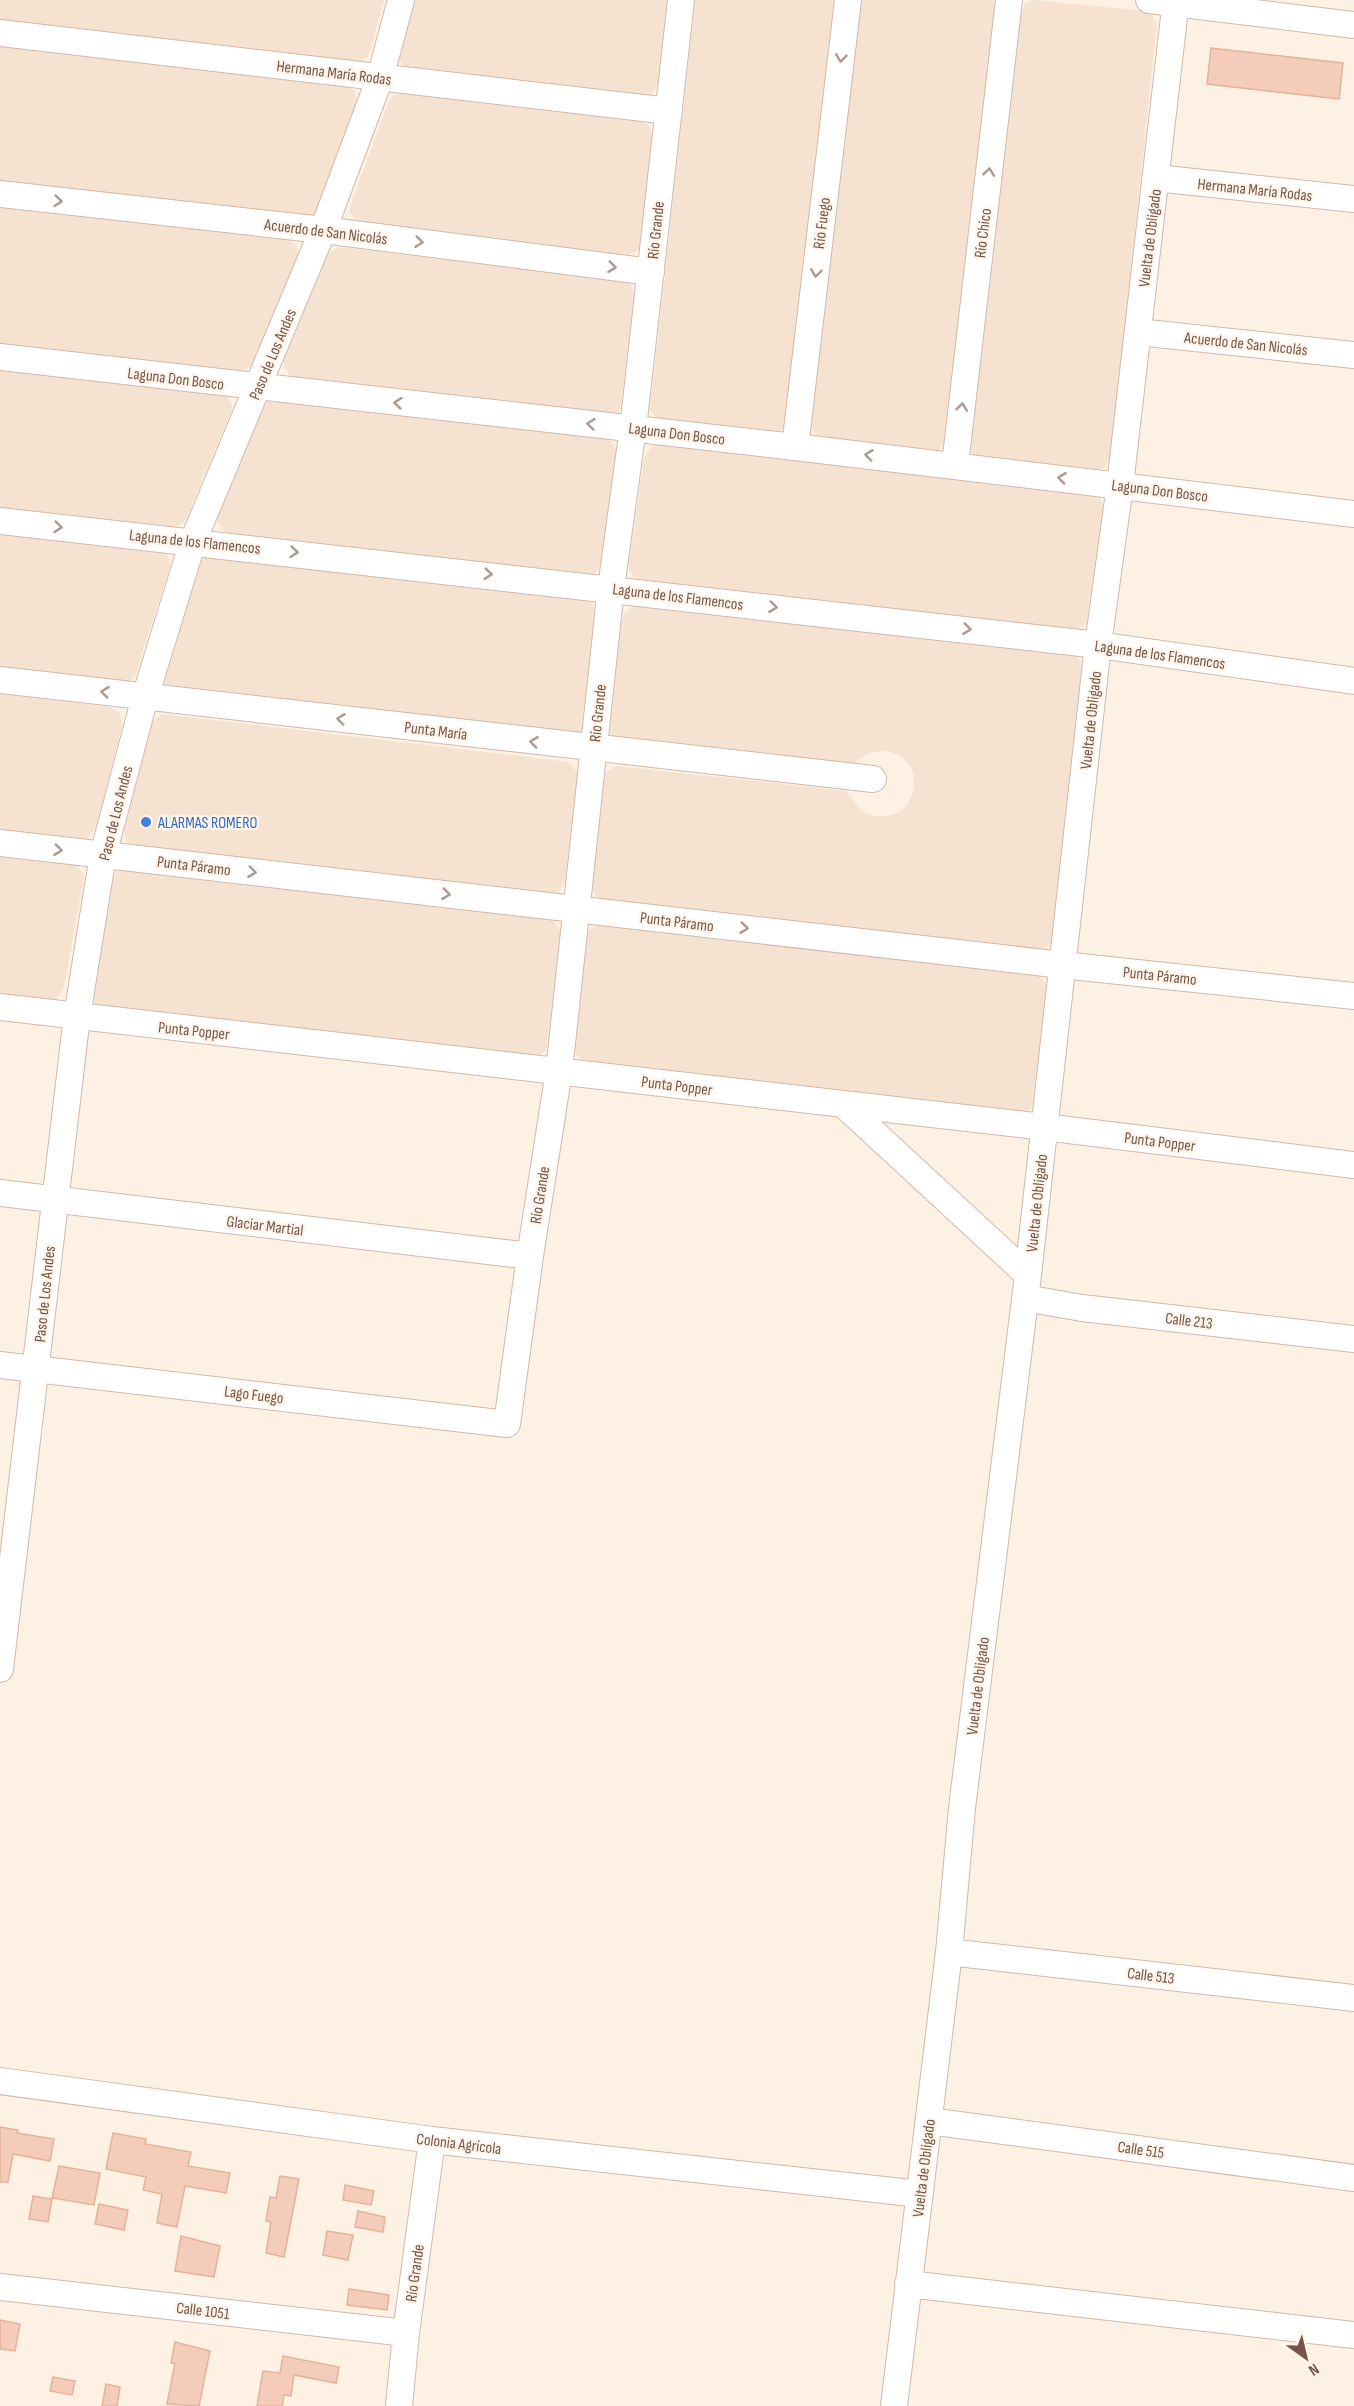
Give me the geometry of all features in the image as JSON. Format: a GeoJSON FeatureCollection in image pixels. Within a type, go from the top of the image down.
{"type":"FeatureCollection","features":[{"type":"Feature","properties":{"kind":"street","name":"Paso de Los Andes"},"geometry":{"type":"LineString","coordinates":[[0,1669],[77,1016],[103,855],[145,697],[193,541],[323,230],[380,78],[401,0]]}},
{"type":"Feature","properties":{"kind":"street","name":"Río Grande"},"geometry":{"type":"LineString","coordinates":[[507,1424],[559,1071],[611,588],[633,428],[681,0]]}},
{"type":"Feature","properties":{"kind":"street","name":"Río Fuego"},"geometry":{"type":"LineString","coordinates":[[795,447],[848,0]]}},
{"type":"Feature","properties":{"kind":"street","name":"Río Chico"},"geometry":{"type":"LineString","coordinates":[[955,465],[1009,0]]}},
{"type":"Feature","properties":{"kind":"street"},"geometry":{"type":"LineString","coordinates":[[1149,0],[1354,25]]}},
{"type":"Feature","properties":{"kind":"street","name":"Vuelta de Obligado"},"geometry":{"type":"LineString","coordinates":[[894,2406],[949,1952],[962,1808],[1026,1287],[1098,645],[1120,485],[1176,2]]}},
{"type":"Feature","properties":{"kind":"street","name":"Hermana María Rodas"},"geometry":{"type":"LineString","coordinates":[[0,33],[669,111]]}},
{"type":"Feature","properties":{"kind":"street","name":"Hermana María Rodas"},"geometry":{"type":"LineString","coordinates":[[1156,178],[1354,199]]}},
{"type":"Feature","properties":{"kind":"street","name":"Acuerdo de San Nicolás"},"geometry":{"type":"LineString","coordinates":[[0,194],[323,230],[651,272]]}},
{"type":"Feature","properties":{"kind":"street","name":"Acuerdo de San Nicolás"},"geometry":{"type":"LineString","coordinates":[[1138,332],[1354,355]]}},
{"type":"Feature","properties":{"kind":"street","name":"Laguna Don Bosco"},"geometry":{"type":"LineString","coordinates":[[0,357],[258,388],[955,465],[1354,514]]}},
{"type":"Feature","properties":{"kind":"street","name":"Laguna de los Flamencos"},"geometry":{"type":"LineString","coordinates":[[0,521],[611,588],[1098,645],[1354,681]]}},
{"type":"Feature","properties":{"kind":"street","name":"Punta María"},"geometry":{"type":"LineString","coordinates":[[0,680],[873,779]]}},
{"type":"Feature","properties":{"kind":"street","name":"Punta Páramo"},"geometry":{"type":"LineString","coordinates":[[0,843],[1062,965],[1354,996]]}},
{"type":"Feature","properties":{"kind":"street","name":"Punta Popper"},"geometry":{"type":"LineString","coordinates":[[0,1007],[1044,1127],[1354,1165]]}},
{"type":"Feature","properties":{"kind":"street"},"geometry":{"type":"LineString","coordinates":[[844,1104],[1026,1287]]}},
{"type":"Feature","properties":{"kind":"street","name":"Glaciar Martial"},"geometry":{"type":"LineString","coordinates":[[0,1193],[530,1256]]}},
{"type":"Feature","properties":{"kind":"street","name":"Calle 213"},"geometry":{"type":"LineString","coordinates":[[1026,1287],[1082,1308],[1354,1339]]}},
{"type":"Feature","properties":{"kind":"street","name":"Lago Fuego"},"geometry":{"type":"LineString","coordinates":[[0,1365],[507,1424]]}},
{"type":"Feature","properties":{"kind":"street","name":"Calle 513"},"geometry":{"type":"LineString","coordinates":[[949,1952],[1354,1998]]}},
{"type":"Feature","properties":{"kind":"street","name":"Colonia Agrícola"},"geometry":{"type":"LineString","coordinates":[[0,2081],[432,2140],[920,2194]]}},
{"type":"Feature","properties":{"kind":"street","name":"Calle 515"},"geometry":{"type":"LineString","coordinates":[[929,2121],[1354,2178]]}},
{"type":"Feature","properties":{"kind":"street","name":"Río Grande"},"geometry":{"type":"LineString","coordinates":[[399,2406],[406,2333],[432,2140]]}},
{"type":"Feature","properties":{"kind":"street"},"geometry":{"type":"LineString","coordinates":[[908,2284],[1354,2335]]}},
{"type":"Feature","properties":{"kind":"street","name":"Calle 1051"},"geometry":{"type":"LineString","coordinates":[[0,2286],[406,2333]]}},
{"type":"Feature","properties":{"kind":"shaded area"},"geometry":{"type":"Polygon","coordinates":[[[0,0],[384,0],[370,52],[357,64],[0,22],[0,0]]]}},
{"type":"Feature","properties":{"kind":"shaded area"},"geometry":{"type":"Polygon","coordinates":[[[411,0],[668,0],[659,83],[652,94],[646,97],[406,69],[397,57],[411,0]]]}},
{"type":"Feature","properties":{"kind":"shaded area"},"geometry":{"type":"Polygon","coordinates":[[[695,0],[835,0],[787,420],[781,430],[775,433],[657,419],[650,409],[695,0]]]}},
{"type":"Feature","properties":{"kind":"shaded area"},"geometry":{"type":"Polygon","coordinates":[[[857,0],[993,0],[995,4],[948,437],[941,448],[935,451],[818,437],[811,427],[857,0]]]}},
{"type":"Feature","properties":{"kind":"shaded area"},"geometry":{"type":"Polygon","coordinates":[[[1032,0],[1144,11],[1150,13],[1157,23],[1111,457],[1109,463],[1098,471],[976,457],[969,447],[1020,14],[1026,3],[1032,0]]]}},
{"type":"Feature","properties":{"kind":"shaded area"},"geometry":{"type":"Polygon","coordinates":[[[0,45],[346,85],[355,91],[357,102],[319,209],[312,219],[0,184],[0,45]]]}},
{"type":"Feature","properties":{"kind":"shaded area"},"geometry":{"type":"Polygon","coordinates":[[[399,93],[643,122],[649,126],[654,140],[639,249],[635,253],[623,256],[356,221],[350,212],[350,207],[389,100],[399,93]]]}},
{"type":"Feature","properties":{"kind":"shaded area"},"geometry":{"type":"Polygon","coordinates":[[[0,205],[287,238],[297,246],[298,259],[255,361],[241,372],[0,344],[0,205]]]}},
{"type":"Feature","properties":{"kind":"shaded area"},"geometry":{"type":"Polygon","coordinates":[[[338,247],[627,281],[635,297],[620,409],[616,413],[604,416],[290,376],[284,366],[284,360],[328,253],[338,247]]]}},
{"type":"Feature","properties":{"kind":"shaded area"},"geometry":{"type":"Polygon","coordinates":[[[0,367],[226,395],[232,404],[232,410],[185,521],[175,528],[0,508],[0,367]]]}},
{"type":"Feature","properties":{"kind":"shaded area"},"geometry":{"type":"Polygon","coordinates":[[[273,399],[608,438],[616,448],[617,454],[600,568],[595,573],[583,575],[228,533],[222,530],[216,518],[262,405],[273,399]]]}},
{"type":"Feature","properties":{"kind":"shaded area"},"geometry":{"type":"Polygon","coordinates":[[[663,444],[1096,495],[1101,499],[1104,511],[1086,624],[1076,631],[636,580],[629,570],[629,564],[644,458],[651,447],[663,444]]]}},
{"type":"Feature","properties":{"kind":"shaded area"},"geometry":{"type":"Polygon","coordinates":[[[0,531],[163,551],[168,555],[170,566],[136,673],[129,683],[0,671],[0,531]]]}},
{"type":"Feature","properties":{"kind":"shaded area"},"geometry":{"type":"Polygon","coordinates":[[[210,555],[588,600],[593,604],[596,616],[581,730],[576,735],[170,690],[166,686],[163,675],[199,562],[210,555]]]}},
{"type":"Feature","properties":{"kind":"shaded area"},"geometry":{"type":"Polygon","coordinates":[[[635,605],[1075,656],[1080,661],[1083,673],[1052,943],[1041,950],[599,899],[592,889],[591,882],[604,779],[606,773],[616,766],[846,791],[865,813],[880,817],[902,810],[914,791],[914,776],[911,768],[901,756],[887,751],[871,752],[853,766],[611,737],[608,725],[622,619],[624,613],[635,605]]]}},
{"type":"Feature","properties":{"kind":"shaded area"},"geometry":{"type":"Polygon","coordinates":[[[0,694],[110,707],[120,713],[122,725],[96,828],[83,841],[0,831],[0,694]]]}},
{"type":"Feature","properties":{"kind":"shaded area"},"geometry":{"type":"Polygon","coordinates":[[[163,714],[569,762],[577,772],[577,778],[565,882],[558,893],[552,895],[131,845],[126,841],[124,829],[153,721],[163,714]]]}},
{"type":"Feature","properties":{"kind":"shaded area"},"geometry":{"type":"Polygon","coordinates":[[[0,854],[76,864],[84,875],[64,988],[57,999],[52,1002],[0,997],[0,854]]]}},
{"type":"Feature","properties":{"kind":"shaded area"},"geometry":{"type":"Polygon","coordinates":[[[123,869],[553,920],[561,931],[561,937],[546,1051],[536,1058],[98,1007],[91,997],[111,882],[117,872],[123,869]]]}},
{"type":"Feature","properties":{"kind":"shaded area"},"geometry":{"type":"Polygon","coordinates":[[[599,924],[1039,974],[1047,990],[1032,1107],[1022,1114],[582,1062],[575,1052],[575,1045],[587,937],[589,931],[599,924]]]}},
{"type":"Feature","properties":{"kind":"building"},"geometry":{"type":"Polygon","coordinates":[[[1211,48],[1343,63],[1339,99],[1207,84],[1211,48]]]}},
{"type":"Feature","properties":{"kind":"building"},"geometry":{"type":"Polygon","coordinates":[[[0,2127],[18,2130],[17,2133],[54,2139],[50,2161],[13,2154],[8,2182],[0,2182],[0,2127]]]}},
{"type":"Feature","properties":{"kind":"building"},"geometry":{"type":"Polygon","coordinates":[[[113,2133],[146,2139],[145,2144],[191,2152],[188,2166],[230,2173],[226,2193],[185,2186],[177,2227],[157,2223],[162,2194],[143,2190],[146,2177],[106,2169],[113,2133]]]}},
{"type":"Feature","properties":{"kind":"building"},"geometry":{"type":"Polygon","coordinates":[[[59,2166],[100,2173],[94,2205],[52,2198],[59,2166]]]}},
{"type":"Feature","properties":{"kind":"building"},"geometry":{"type":"Polygon","coordinates":[[[280,2176],[299,2179],[284,2257],[266,2253],[271,2222],[266,2221],[270,2197],[276,2198],[280,2176]]]}},
{"type":"Feature","properties":{"kind":"building"},"geometry":{"type":"Polygon","coordinates":[[[345,2185],[374,2191],[371,2205],[343,2200],[345,2185]]]}},
{"type":"Feature","properties":{"kind":"building"},"geometry":{"type":"Polygon","coordinates":[[[33,2196],[52,2199],[48,2222],[29,2219],[33,2196]]]}},
{"type":"Feature","properties":{"kind":"building"},"geometry":{"type":"Polygon","coordinates":[[[99,2204],[128,2210],[124,2230],[95,2224],[99,2204]]]}},
{"type":"Feature","properties":{"kind":"building"},"geometry":{"type":"Polygon","coordinates":[[[358,2211],[385,2217],[383,2232],[355,2227],[358,2211]]]}},
{"type":"Feature","properties":{"kind":"building"},"geometry":{"type":"Polygon","coordinates":[[[327,2231],[353,2235],[348,2260],[323,2255],[327,2231]]]}},
{"type":"Feature","properties":{"kind":"building"},"geometry":{"type":"Polygon","coordinates":[[[181,2236],[220,2246],[214,2277],[175,2271],[181,2236]]]}},
{"type":"Feature","properties":{"kind":"building"},"geometry":{"type":"Polygon","coordinates":[[[349,2289],[389,2295],[387,2310],[347,2305],[349,2289]]]}},
{"type":"Feature","properties":{"kind":"building"},"geometry":{"type":"Polygon","coordinates":[[[0,2320],[20,2324],[15,2351],[0,2349],[0,2320]]]}},
{"type":"Feature","properties":{"kind":"building"},"geometry":{"type":"Polygon","coordinates":[[[175,2342],[210,2351],[199,2406],[167,2404],[175,2363],[171,2363],[175,2342]]]}},
{"type":"Feature","properties":{"kind":"building"},"geometry":{"type":"Polygon","coordinates":[[[283,2356],[339,2367],[336,2383],[294,2375],[291,2396],[284,2395],[282,2406],[257,2406],[263,2371],[280,2373],[283,2356]]]}},
{"type":"Feature","properties":{"kind":"building"},"geometry":{"type":"Polygon","coordinates":[[[53,2377],[75,2381],[72,2395],[50,2391],[53,2377]]]}},
{"type":"Feature","properties":{"kind":"building"},"geometry":{"type":"Polygon","coordinates":[[[106,2384],[120,2387],[117,2406],[102,2406],[106,2384]]]}},
{"type":"Feature","properties":{"kind":"place","name":"ALARMAS ROMERO"},"geometry":{"type":"Point","coordinates":[146,822]}}]}
